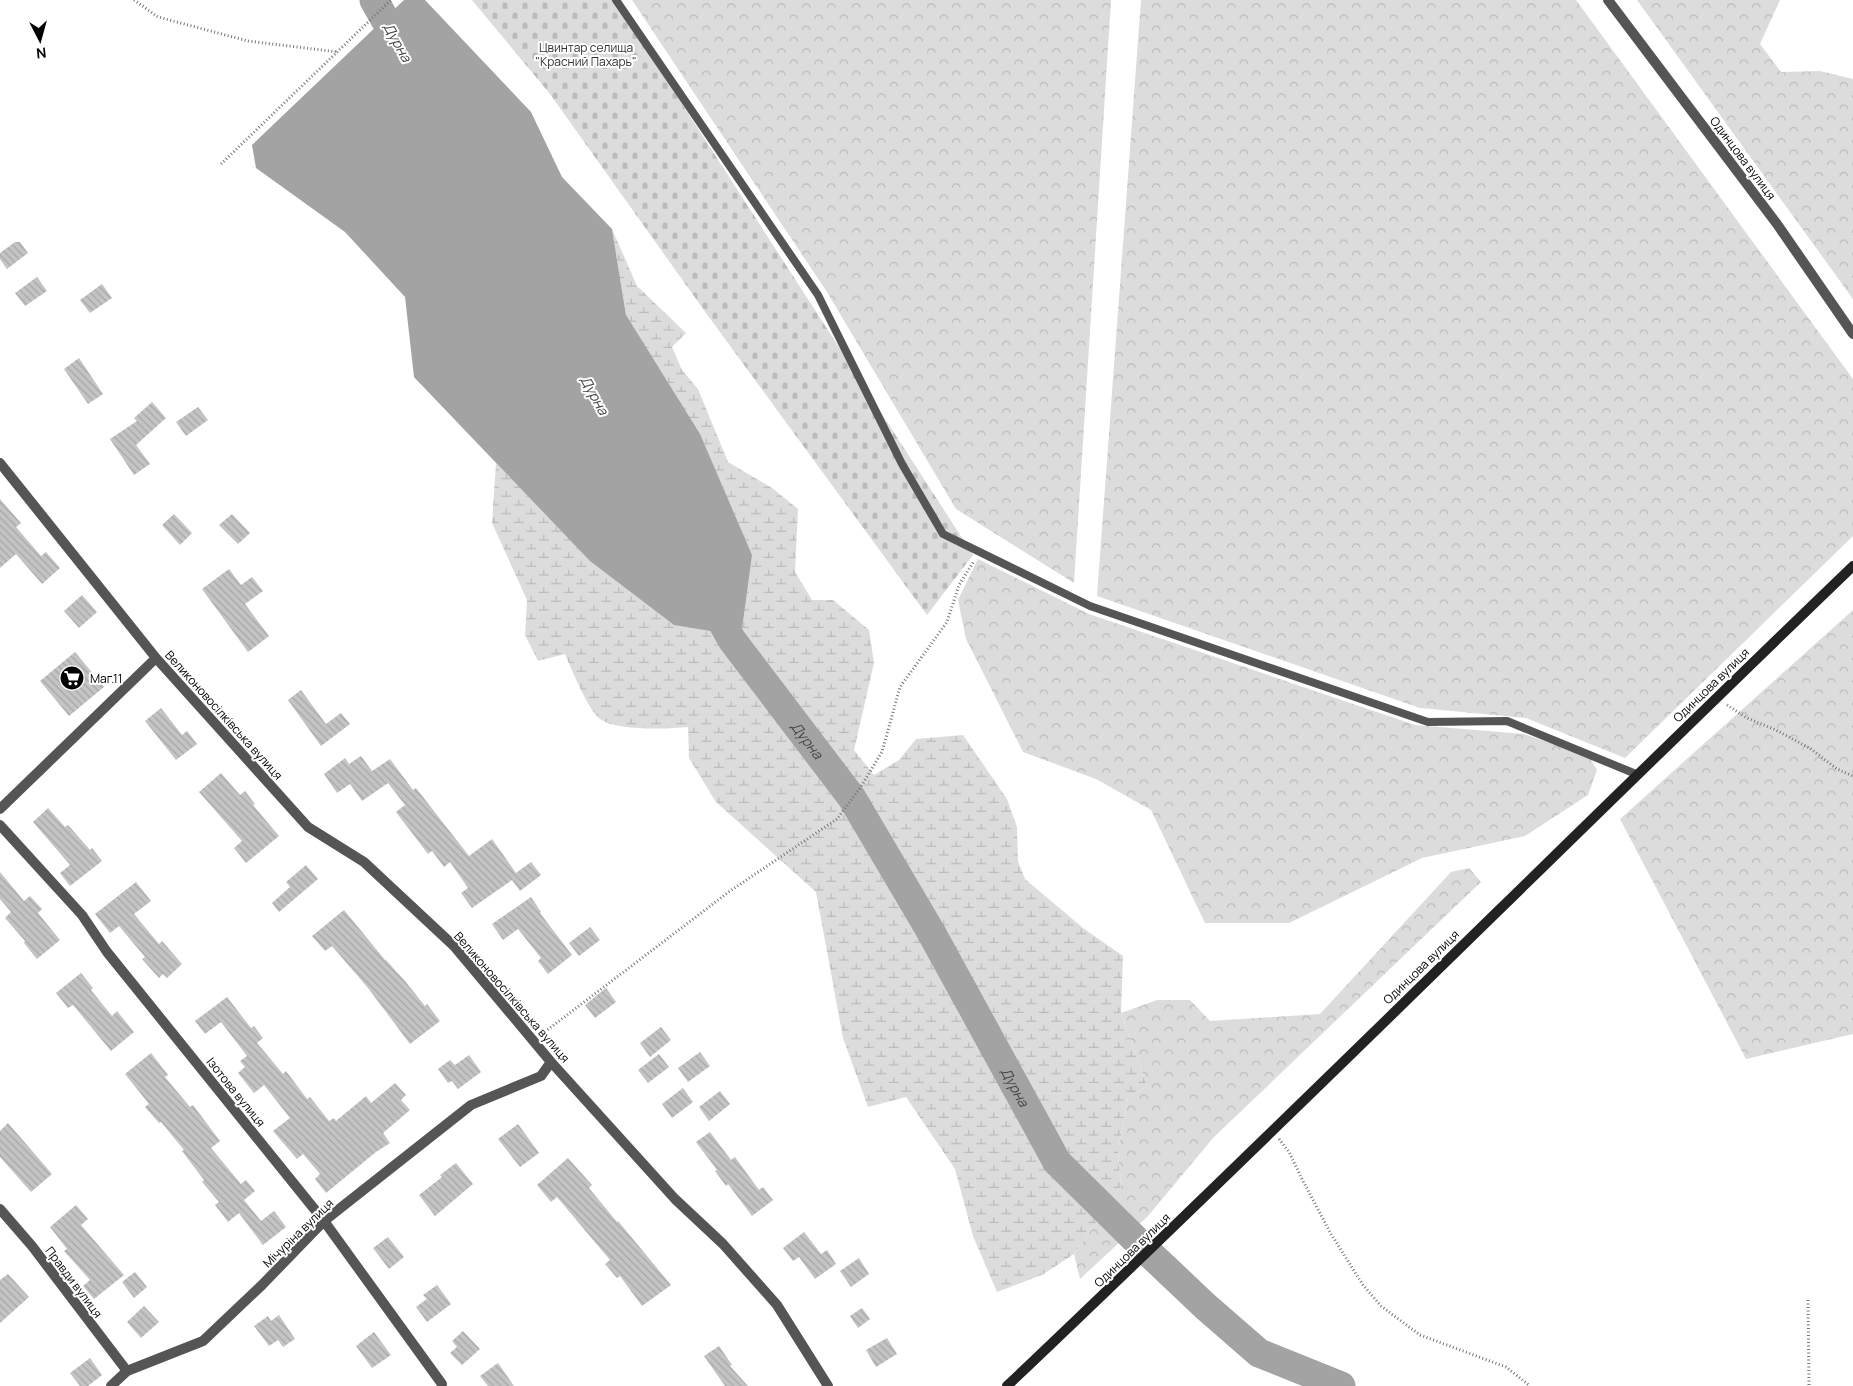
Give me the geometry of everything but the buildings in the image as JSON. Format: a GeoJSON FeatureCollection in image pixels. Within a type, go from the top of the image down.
{"type":"FeatureCollection","features":[{"type":"Feature","properties":{"kind":"main road","name":"Одинцова вулиця"},"geometry":{"type":"LineString","coordinates":[[1007,1386],[1148,1252],[1636,774],[1853,566]]}},
{"type":"Feature","properties":{"kind":"street","name":"Одинцова вулиця"},"geometry":{"type":"LineString","coordinates":[[1608,0],[1776,224],[1853,334]]}},
{"type":"Feature","properties":{"kind":"street","name":"Великоновосілківська вулиця"},"geometry":{"type":"LineString","coordinates":[[0,464],[156,658],[308,827],[364,862],[454,946],[551,1062],[675,1199],[723,1244],[777,1304],[828,1386]]}},
{"type":"Feature","properties":{"kind":"street"},"geometry":{"type":"LineString","coordinates":[[0,809],[156,658]]}},
{"type":"Feature","properties":{"kind":"street","name":"Ізотова вулиця"},"geometry":{"type":"LineString","coordinates":[[0,825],[82,915],[107,952],[324,1221],[445,1385]]}},
{"type":"Feature","properties":{"kind":"street","name":"Мічуріна вулиця"},"geometry":{"type":"LineString","coordinates":[[111,1386],[127,1371],[203,1341],[262,1285],[324,1221],[471,1105],[541,1076],[551,1062]]}},
{"type":"Feature","properties":{"kind":"street","name":"Правди вулиця"},"geometry":{"type":"LineString","coordinates":[[0,1209],[32,1246],[127,1371]]}},
{"type":"Feature","properties":{"kind":"lane"},"geometry":{"type":"LineString","coordinates":[[616,0],[818,295],[902,464],[943,534],[1090,606],[1428,722],[1507,721],[1636,774]]}},
{"type":"Feature","properties":{"kind":"path"},"geometry":{"type":"LineString","coordinates":[[134,0],[158,17],[248,41],[338,52]]}},
{"type":"Feature","properties":{"kind":"path"},"geometry":{"type":"LineString","coordinates":[[386,0],[387,5]]}},
{"type":"Feature","properties":{"kind":"path"},"geometry":{"type":"LineString","coordinates":[[221,164],[391,0]]}},
{"type":"Feature","properties":{"kind":"path"},"geometry":{"type":"LineString","coordinates":[[533,1041],[730,891],[837,819],[860,788],[882,752],[900,687],[947,622],[959,585],[979,552]]}},
{"type":"Feature","properties":{"kind":"path"},"geometry":{"type":"LineString","coordinates":[[1716,697],[1747,718],[1811,749],[1837,769],[1853,776]]}},
{"type":"Feature","properties":{"kind":"path"},"geometry":{"type":"LineString","coordinates":[[1272,1130],[1289,1152],[1322,1216],[1358,1278],[1381,1306],[1420,1335],[1506,1367],[1530,1386]]}},
{"type":"Feature","properties":{"kind":"path"},"geometry":{"type":"LineString","coordinates":[[1808,1300],[1809,1386]]}},
{"type":"Feature","properties":{"kind":"green space","name":"Цвинтар селища \"Красний Пахарь\""},"geometry":{"type":"Polygon","coordinates":[[[472,0],[615,0],[973,555],[927,615],[706,313],[550,94],[472,0]]]}},
{"type":"Feature","properties":{"kind":"green space"},"geometry":{"type":"Polygon","coordinates":[[[632,0],[1111,0],[1074,583],[956,509],[827,292],[632,0]]]}},
{"type":"Feature","properties":{"kind":"green space"},"geometry":{"type":"Polygon","coordinates":[[[1141,0],[1576,0],[1853,379],[1853,536],[1625,758],[1526,718],[1420,708],[1097,596],[1141,0]]]}},
{"type":"Feature","properties":{"kind":"green space"},"geometry":{"type":"Polygon","coordinates":[[[1637,0],[1780,0],[1760,44],[1781,72],[1820,71],[1853,79],[1853,299],[1637,0]]]}},
{"type":"Feature","properties":{"kind":"green space"},"geometry":{"type":"Polygon","coordinates":[[[612,229],[637,286],[686,333],[672,347],[682,370],[698,389],[728,462],[772,488],[798,509],[795,572],[812,600],[833,600],[869,630],[874,663],[854,750],[874,775],[899,760],[916,739],[963,735],[1007,799],[1017,827],[1018,861],[1025,879],[1083,928],[1123,956],[1121,1013],[1147,1086],[1128,1098],[1118,1151],[1121,1186],[1074,1254],[1042,1275],[997,1292],[973,1236],[955,1169],[906,1097],[868,1107],[843,1038],[816,892],[716,802],[689,758],[688,727],[642,728],[618,726],[608,723],[600,719],[590,707],[565,654],[538,661],[525,635],[527,600],[492,523],[496,463],[414,377],[626,315],[612,229]]]}},
{"type":"Feature","properties":{"kind":"green space"},"geometry":{"type":"Polygon","coordinates":[[[978,559],[1089,614],[1415,725],[1524,734],[1568,749],[1590,758],[1597,770],[1588,795],[1525,836],[1422,858],[1289,923],[1205,923],[1151,810],[1096,779],[1023,752],[966,639],[958,600],[978,559]]]}},
{"type":"Feature","properties":{"kind":"green space"},"geometry":{"type":"Polygon","coordinates":[[[1853,610],[1853,1034],[1746,1059],[1620,819],[1853,610]]]}},
{"type":"Feature","properties":{"kind":"green space"},"geometry":{"type":"Polygon","coordinates":[[[1469,868],[1481,882],[1213,1138],[1148,1216],[1080,1279],[1074,1254],[1121,1186],[1118,1151],[1128,1098],[1147,1086],[1121,1013],[1157,1000],[1190,1000],[1210,1021],[1320,1014],[1451,872],[1469,868]]]}},
{"type":"Feature","properties":{"kind":"water"},"geometry":{"type":"Polygon","coordinates":[[[404,0],[425,0],[531,112],[562,177],[612,229],[626,315],[700,434],[752,555],[741,636],[674,625],[590,561],[414,377],[405,297],[345,232],[256,168],[252,145],[404,0]]]}},
{"type":"Feature","properties":{"kind":"waterway","name":"Дурна"},"geometry":{"type":"LineString","coordinates":[[374,0],[404,53]]}},
{"type":"Feature","properties":{"kind":"waterway","name":"Дурна"},"geometry":{"type":"LineString","coordinates":[[710,601],[732,640],[852,798],[931,932],[1057,1162],[1205,1306],[1259,1353],[1341,1386]]}},
{"type":"Feature","properties":{"kind":"place","name":"Маг.11"},"geometry":{"type":"Point","coordinates":[72,678]}}]}
